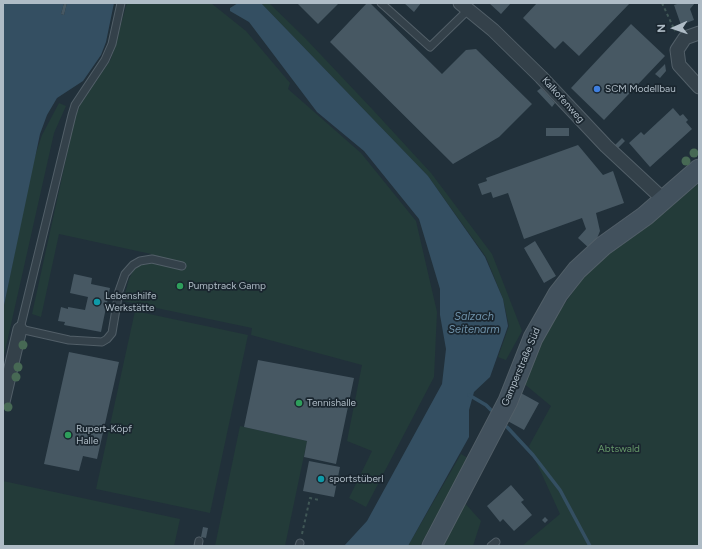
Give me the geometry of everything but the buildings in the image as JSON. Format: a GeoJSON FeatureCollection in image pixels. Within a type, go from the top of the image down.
{"type":"FeatureCollection","features":[{"type":"Feature","properties":{"kind":"street","name":"Kalkofenweg"},"geometry":{"type":"LineString","coordinates":[[464,6],[498,35],[541,77],[606,146],[664,200]]}},
{"type":"Feature","properties":{"kind":"street"},"geometry":{"type":"LineString","coordinates":[[699,33],[685,38],[677,50],[679,65],[699,87]]}},
{"type":"Feature","properties":{"kind":"street","name":"Gamperstraße Süd"},"geometry":{"type":"LineString","coordinates":[[432,546],[508,401],[533,338],[558,294],[577,270],[603,246],[626,231],[699,169]]}},
{"type":"Feature","properties":{"kind":"street"},"geometry":{"type":"LineString","coordinates":[[3,402],[20,329]]}},
{"type":"Feature","properties":{"kind":"lane"},"geometry":{"type":"LineString","coordinates":[[121,3],[112,44],[99,70],[75,105],[20,329],[70,340],[102,342],[108,339],[112,333],[119,291],[125,274],[133,265],[140,261],[152,259],[182,266]]}},
{"type":"Feature","properties":{"kind":"lane"},"geometry":{"type":"LineString","coordinates":[[381,3],[430,47],[464,6]]}},
{"type":"Feature","properties":{"kind":"path"},"geometry":{"type":"LineString","coordinates":[[662,3],[680,44]]}},
{"type":"Feature","properties":{"kind":"path"},"geometry":{"type":"LineString","coordinates":[[300,544],[310,498],[320,500]]}},
{"type":"Feature","properties":{"kind":"green space"},"geometry":{"type":"Polygon","coordinates":[[[127,3],[211,3],[246,31],[290,83],[288,89],[361,153],[416,221],[437,312],[434,377],[366,507],[349,498],[372,451],[347,441],[362,365],[251,335],[252,328],[123,301],[129,279],[134,269],[140,265],[149,264],[151,254],[59,234],[41,317],[32,314],[75,118],[80,105],[111,59],[127,3]]]}},
{"type":"Feature","properties":{"kind":"green space"},"geometry":{"type":"Polygon","coordinates":[[[261,3],[269,3],[305,38],[431,173],[492,254],[522,331],[506,360],[498,357],[509,326],[503,299],[486,257],[428,176],[261,3]]]}},
{"type":"Feature","properties":{"kind":"green space"},"geometry":{"type":"Polygon","coordinates":[[[59,103],[66,106],[54,133],[3,360],[3,310],[33,162],[42,135],[59,103]]]}},
{"type":"Feature","properties":{"kind":"green space","name":"Abtswald"},"geometry":{"type":"Polygon","coordinates":[[[699,183],[699,546],[522,546],[560,514],[529,446],[551,406],[522,382],[545,331],[591,267],[645,228],[699,183]]]}},
{"type":"Feature","properties":{"kind":"green space"},"geometry":{"type":"Polygon","coordinates":[[[135,311],[248,335],[210,513],[96,489],[135,311]]]}},
{"type":"Feature","properties":{"kind":"green space"},"geometry":{"type":"Polygon","coordinates":[[[240,426],[307,441],[285,546],[215,546],[240,426]]]}},
{"type":"Feature","properties":{"kind":"green space"},"geometry":{"type":"Polygon","coordinates":[[[461,454],[468,458],[420,546],[408,546],[461,454]]]}},
{"type":"Feature","properties":{"kind":"green space"},"geometry":{"type":"Polygon","coordinates":[[[3,481],[180,519],[174,546],[3,546],[3,481]]]}},
{"type":"Feature","properties":{"kind":"green space"},"geometry":{"type":"Polygon","coordinates":[[[462,500],[481,521],[473,546],[438,546],[462,500]]]}},
{"type":"Feature","properties":{"kind":"water"},"geometry":{"type":"Polygon","coordinates":[[[3,3],[64,3],[61,14],[64,15],[67,3],[114,3],[106,42],[101,55],[83,81],[57,98],[47,115],[40,134],[3,310],[3,3]]]}},
{"type":"Feature","properties":{"kind":"water","name":"Salzach Seitenarm"},"geometry":{"type":"Polygon","coordinates":[[[238,3],[261,3],[428,176],[485,257],[503,299],[508,326],[490,377],[474,392],[469,410],[469,437],[408,546],[344,546],[367,521],[442,384],[446,349],[440,315],[440,289],[419,219],[364,151],[317,112],[249,22],[230,11],[230,8],[238,3]]]}},
{"type":"Feature","properties":{"kind":"waterway"},"geometry":{"type":"LineString","coordinates":[[469,395],[486,405],[491,410]]}},
{"type":"Feature","properties":{"kind":"waterway"},"geometry":{"type":"LineString","coordinates":[[507,427],[533,455],[560,490],[590,546]]}},
{"type":"Feature","properties":{"kind":"place","name":"SCM Modellbau"},"geometry":{"type":"Point","coordinates":[597,89]}},
{"type":"Feature","properties":{"kind":"place","name":"Pumptrack Gamp"},"geometry":{"type":"Point","coordinates":[180,286]}},
{"type":"Feature","properties":{"kind":"place","name":"Lebenshilfe Werkstätte"},"geometry":{"type":"Point","coordinates":[97,302]}},
{"type":"Feature","properties":{"kind":"place","name":"Tennishalle"},"geometry":{"type":"Point","coordinates":[299,403]}},
{"type":"Feature","properties":{"kind":"place","name":"Rupert-Köpf Halle"},"geometry":{"type":"Point","coordinates":[68,435]}},
{"type":"Feature","properties":{"kind":"place","name":"sportstüberl"},"geometry":{"type":"Point","coordinates":[321,479]}}]}
